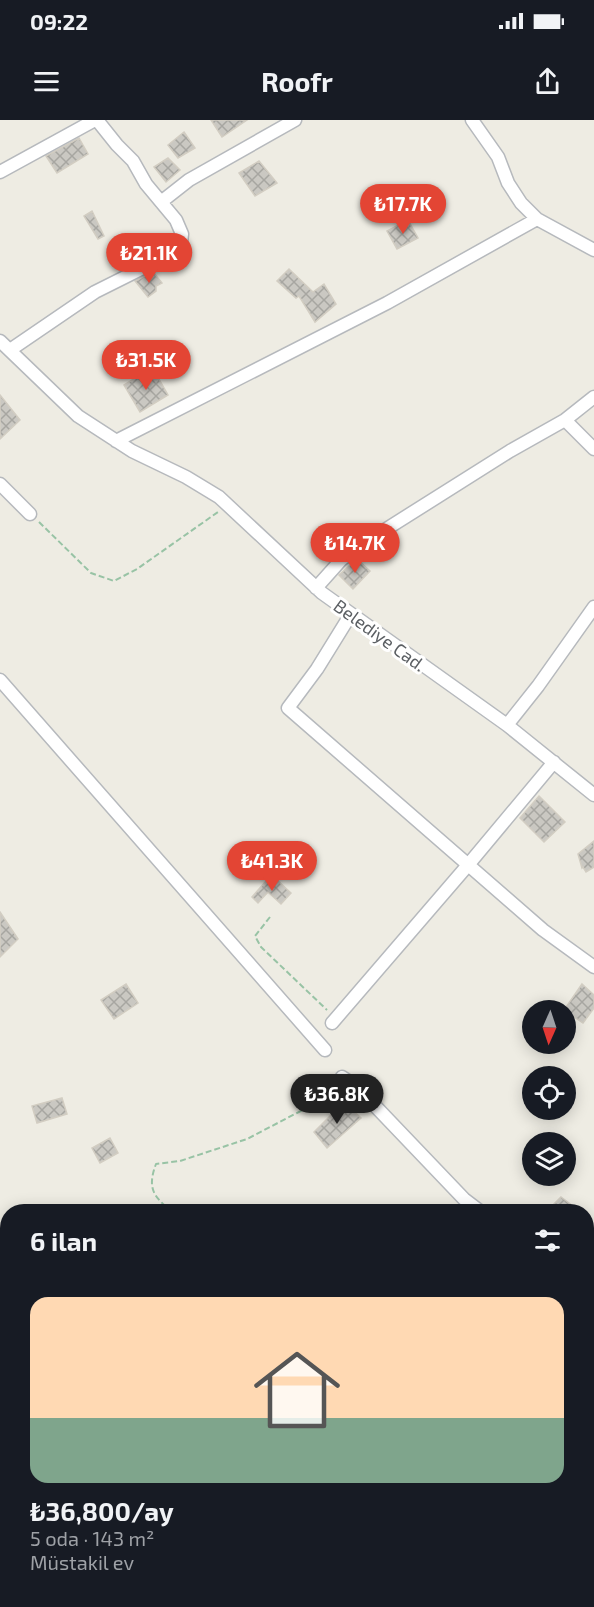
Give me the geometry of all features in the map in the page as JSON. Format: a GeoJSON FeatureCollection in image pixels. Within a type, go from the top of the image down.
{"type":"FeatureCollection","features":[{"type":"Feature","properties":{"kind":"street"},"geometry":{"type":"LineString","coordinates":[[0,172],[96,120],[133,161],[146,184],[176,220],[182,234],[181,243],[174,251],[3,344]]}},
{"type":"Feature","properties":{"kind":"street"},"geometry":{"type":"LineString","coordinates":[[161,202],[189,180],[295,120]]}},
{"type":"Feature","properties":{"kind":"street"},"geometry":{"type":"LineString","coordinates":[[472,120],[498,157],[508,183],[521,203],[537,219],[594,250]]}},
{"type":"Feature","properties":{"kind":"street"},"geometry":{"type":"LineString","coordinates":[[116,441],[387,303],[537,219]]}},
{"type":"Feature","properties":{"kind":"street","name":"Belediye Cad."},"geometry":{"type":"LineString","coordinates":[[3,344],[78,416],[132,451],[186,477],[219,497],[316,588],[507,725],[594,795]]}},
{"type":"Feature","properties":{"kind":"street"},"geometry":{"type":"LineString","coordinates":[[316,588],[341,560],[361,545],[510,451],[565,420],[594,397]]}},
{"type":"Feature","properties":{"kind":"street"},"geometry":{"type":"LineString","coordinates":[[565,420],[594,449]]}},
{"type":"Feature","properties":{"kind":"street"},"geometry":{"type":"LineString","coordinates":[[0,484],[30,514]]}},
{"type":"Feature","properties":{"kind":"street"},"geometry":{"type":"LineString","coordinates":[[507,725],[538,686],[594,607]]}},
{"type":"Feature","properties":{"kind":"street"},"geometry":{"type":"LineString","coordinates":[[351,614],[317,669],[288,708],[543,930],[594,968]]}},
{"type":"Feature","properties":{"kind":"street"},"geometry":{"type":"LineString","coordinates":[[0,680],[325,1050]]}},
{"type":"Feature","properties":{"kind":"street"},"geometry":{"type":"LineString","coordinates":[[334,1020],[554,762]]}},
{"type":"Feature","properties":{"kind":"street"},"geometry":{"type":"LineString","coordinates":[[342,1077],[357,1087],[471,1204]]}},
{"type":"Feature","properties":{"kind":"path"},"geometry":{"type":"LineString","coordinates":[[30,514],[91,573],[114,581],[136,569],[228,505]]}},
{"type":"Feature","properties":{"kind":"path"},"geometry":{"type":"LineString","coordinates":[[270,918],[255,936],[261,947],[334,1020]]}},
{"type":"Feature","properties":{"kind":"path"},"geometry":{"type":"LineString","coordinates":[[162,1204],[151,1190],[151,1176],[156,1164],[180,1161],[247,1139],[316,1103],[342,1077]]}},
{"type":"Feature","properties":{"kind":"building"},"geometry":{"type":"Polygon","coordinates":[[[211,120],[247,120],[222,137],[211,120]]]}},
{"type":"Feature","properties":{"kind":"building"},"geometry":{"type":"Polygon","coordinates":[[[184,132],[195,148],[178,158],[168,145],[184,132]]]}},
{"type":"Feature","properties":{"kind":"building"},"geometry":{"type":"Polygon","coordinates":[[[79,138],[88,154],[57,173],[46,156],[79,138]]]}},
{"type":"Feature","properties":{"kind":"building"},"geometry":{"type":"Polygon","coordinates":[[[168,158],[180,170],[166,182],[154,167],[168,158]]]}},
{"type":"Feature","properties":{"kind":"building"},"geometry":{"type":"Polygon","coordinates":[[[259,161],[277,183],[255,196],[239,173],[259,161]]]}},
{"type":"Feature","properties":{"kind":"building"},"geometry":{"type":"Polygon","coordinates":[[[92,211],[104,236],[98,239],[84,216],[92,211]]]}},
{"type":"Feature","properties":{"kind":"building"},"geometry":{"type":"Polygon","coordinates":[[[408,220],[418,238],[397,249],[387,231],[408,220]]]}},
{"type":"Feature","properties":{"kind":"building"},"geometry":{"type":"Polygon","coordinates":[[[289,269],[313,292],[324,284],[336,304],[315,322],[299,296],[296,298],[277,281],[289,269]]]}},
{"type":"Feature","properties":{"kind":"building"},"geometry":{"type":"Polygon","coordinates":[[[153,272],[162,283],[156,286],[156,291],[148,297],[135,281],[153,272]]]}},
{"type":"Feature","properties":{"kind":"building"},"geometry":{"type":"Polygon","coordinates":[[[155,372],[168,395],[140,412],[124,385],[137,377],[155,372]]]}},
{"type":"Feature","properties":{"kind":"building"},"geometry":{"type":"Polygon","coordinates":[[[0,395],[20,420],[0,439],[0,395]]]}},
{"type":"Feature","properties":{"kind":"building"},"geometry":{"type":"Polygon","coordinates":[[[357,559],[370,571],[353,589],[339,575],[357,559]]]}},
{"type":"Feature","properties":{"kind":"building"},"geometry":{"type":"Polygon","coordinates":[[[539,796],[565,822],[544,842],[520,818],[539,796]]]}},
{"type":"Feature","properties":{"kind":"building"},"geometry":{"type":"Polygon","coordinates":[[[594,841],[594,867],[586,872],[582,868],[578,854],[594,841]]]}},
{"type":"Feature","properties":{"kind":"building"},"geometry":{"type":"Polygon","coordinates":[[[277,880],[291,893],[281,904],[268,892],[258,903],[252,897],[266,881],[272,886],[277,880]]]}},
{"type":"Feature","properties":{"kind":"building"},"geometry":{"type":"Polygon","coordinates":[[[0,912],[18,939],[0,957],[0,912]]]}},
{"type":"Feature","properties":{"kind":"building"},"geometry":{"type":"Polygon","coordinates":[[[126,984],[138,1003],[114,1019],[101,1000],[126,984]]]}},
{"type":"Feature","properties":{"kind":"building"},"geometry":{"type":"Polygon","coordinates":[[[582,984],[594,995],[594,1008],[583,1023],[576,1018],[576,1000],[571,1000],[582,984]]]}},
{"type":"Feature","properties":{"kind":"building"},"geometry":{"type":"Polygon","coordinates":[[[62,1098],[67,1114],[37,1123],[32,1106],[62,1098]]]}},
{"type":"Feature","properties":{"kind":"building"},"geometry":{"type":"Polygon","coordinates":[[[344,1102],[361,1118],[327,1148],[314,1132],[344,1102]]]}},
{"type":"Feature","properties":{"kind":"building"},"geometry":{"type":"Polygon","coordinates":[[[110,1138],[118,1153],[100,1163],[92,1148],[110,1138]]]}},
{"type":"Feature","properties":{"kind":"building"},"geometry":{"type":"Polygon","coordinates":[[[561,1197],[570,1204],[554,1204],[561,1197]]]}}]}
